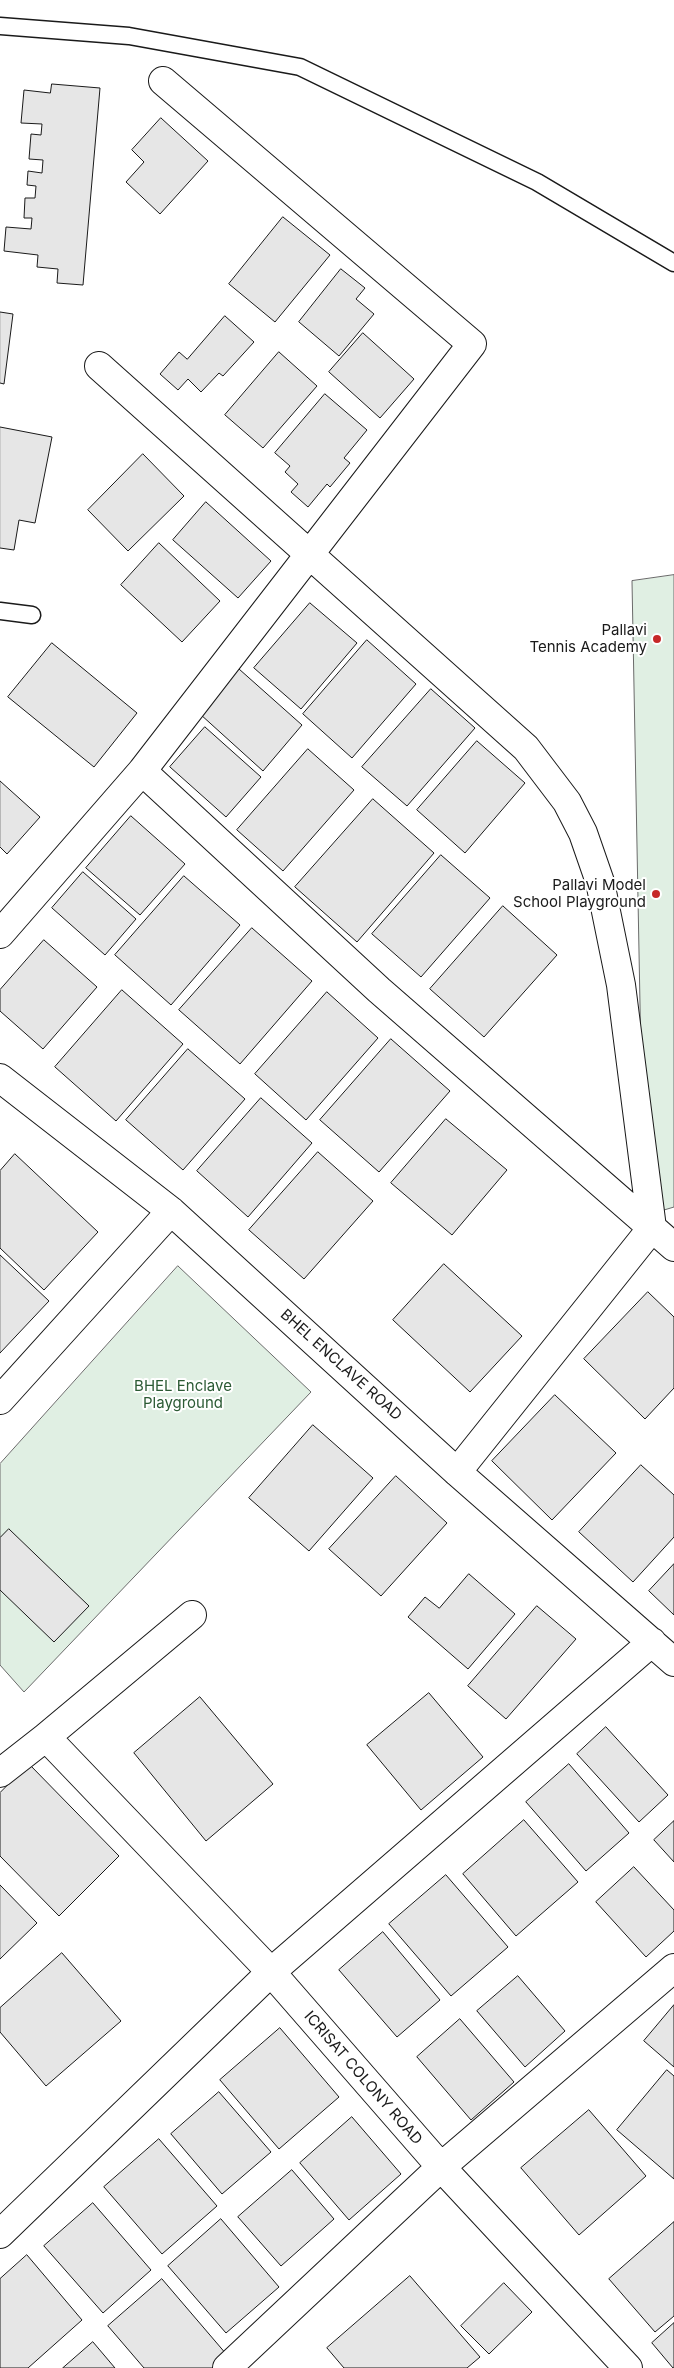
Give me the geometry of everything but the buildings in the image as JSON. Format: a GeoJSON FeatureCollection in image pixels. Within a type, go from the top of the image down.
{"type":"FeatureCollection","features":[{"type":"Feature","properties":{"kind":"street"},"geometry":{"type":"LineString","coordinates":[[0,934],[142,771],[472,344],[163,81]]}},
{"type":"Feature","properties":{"kind":"street"},"geometry":{"type":"LineString","coordinates":[[99,366],[526,748],[567,802],[583,834],[600,882],[621,985],[652,1228],[457,1472]]}},
{"type":"Feature","properties":{"kind":"street"},"geometry":{"type":"LineString","coordinates":[[142,771],[379,990],[674,1247]]}},
{"type":"Feature","properties":{"kind":"street","name":"BHEL ENCLAVE ROAD"},"geometry":{"type":"LineString","coordinates":[[0,1078],[171,1211],[457,1472],[674,1662]]}},
{"type":"Feature","properties":{"kind":"street"},"geometry":{"type":"LineString","coordinates":[[0,1400],[171,1211]]}},
{"type":"Feature","properties":{"kind":"street"},"geometry":{"type":"LineString","coordinates":[[0,1774],[192,1616]]}},
{"type":"Feature","properties":{"kind":"street"},"geometry":{"type":"LineString","coordinates":[[0,2234],[271,1972],[652,1642]]}},
{"type":"Feature","properties":{"kind":"street","name":"ICRISAT COLONY ROAD"},"geometry":{"type":"LineString","coordinates":[[46,1737],[271,1972],[441,2167],[628,2368]]}},
{"type":"Feature","properties":{"kind":"street"},"geometry":{"type":"LineString","coordinates":[[227,2368],[441,2167],[674,1968]]}},
{"type":"Feature","properties":{"kind":"lane"},"geometry":{"type":"LineString","coordinates":[[0,26],[129,36],[300,68],[537,182],[674,263]]}},
{"type":"Feature","properties":{"kind":"lane"},"geometry":{"type":"LineString","coordinates":[[0,611],[32,615]]}},
{"type":"Feature","properties":{"kind":"green space","name":"Pallavi Model School Playground"},"geometry":{"type":"Polygon","coordinates":[[[674,575],[674,1207],[644,1216],[632,581],[674,575]]]}},
{"type":"Feature","properties":{"kind":"green space","name":"BHEL Enclave Playground"},"geometry":{"type":"Polygon","coordinates":[[[178,1266],[311,1392],[24,1692],[0,1665],[0,1464],[178,1266]]]}},
{"type":"Feature","properties":{"kind":"place","name":"Pallavi Tennis Academy"},"geometry":{"type":"Point","coordinates":[657,639]}},
{"type":"Feature","properties":{"kind":"place","name":"Pallavi Model School Playground"},"geometry":{"type":"Point","coordinates":[656,894]}}]}
